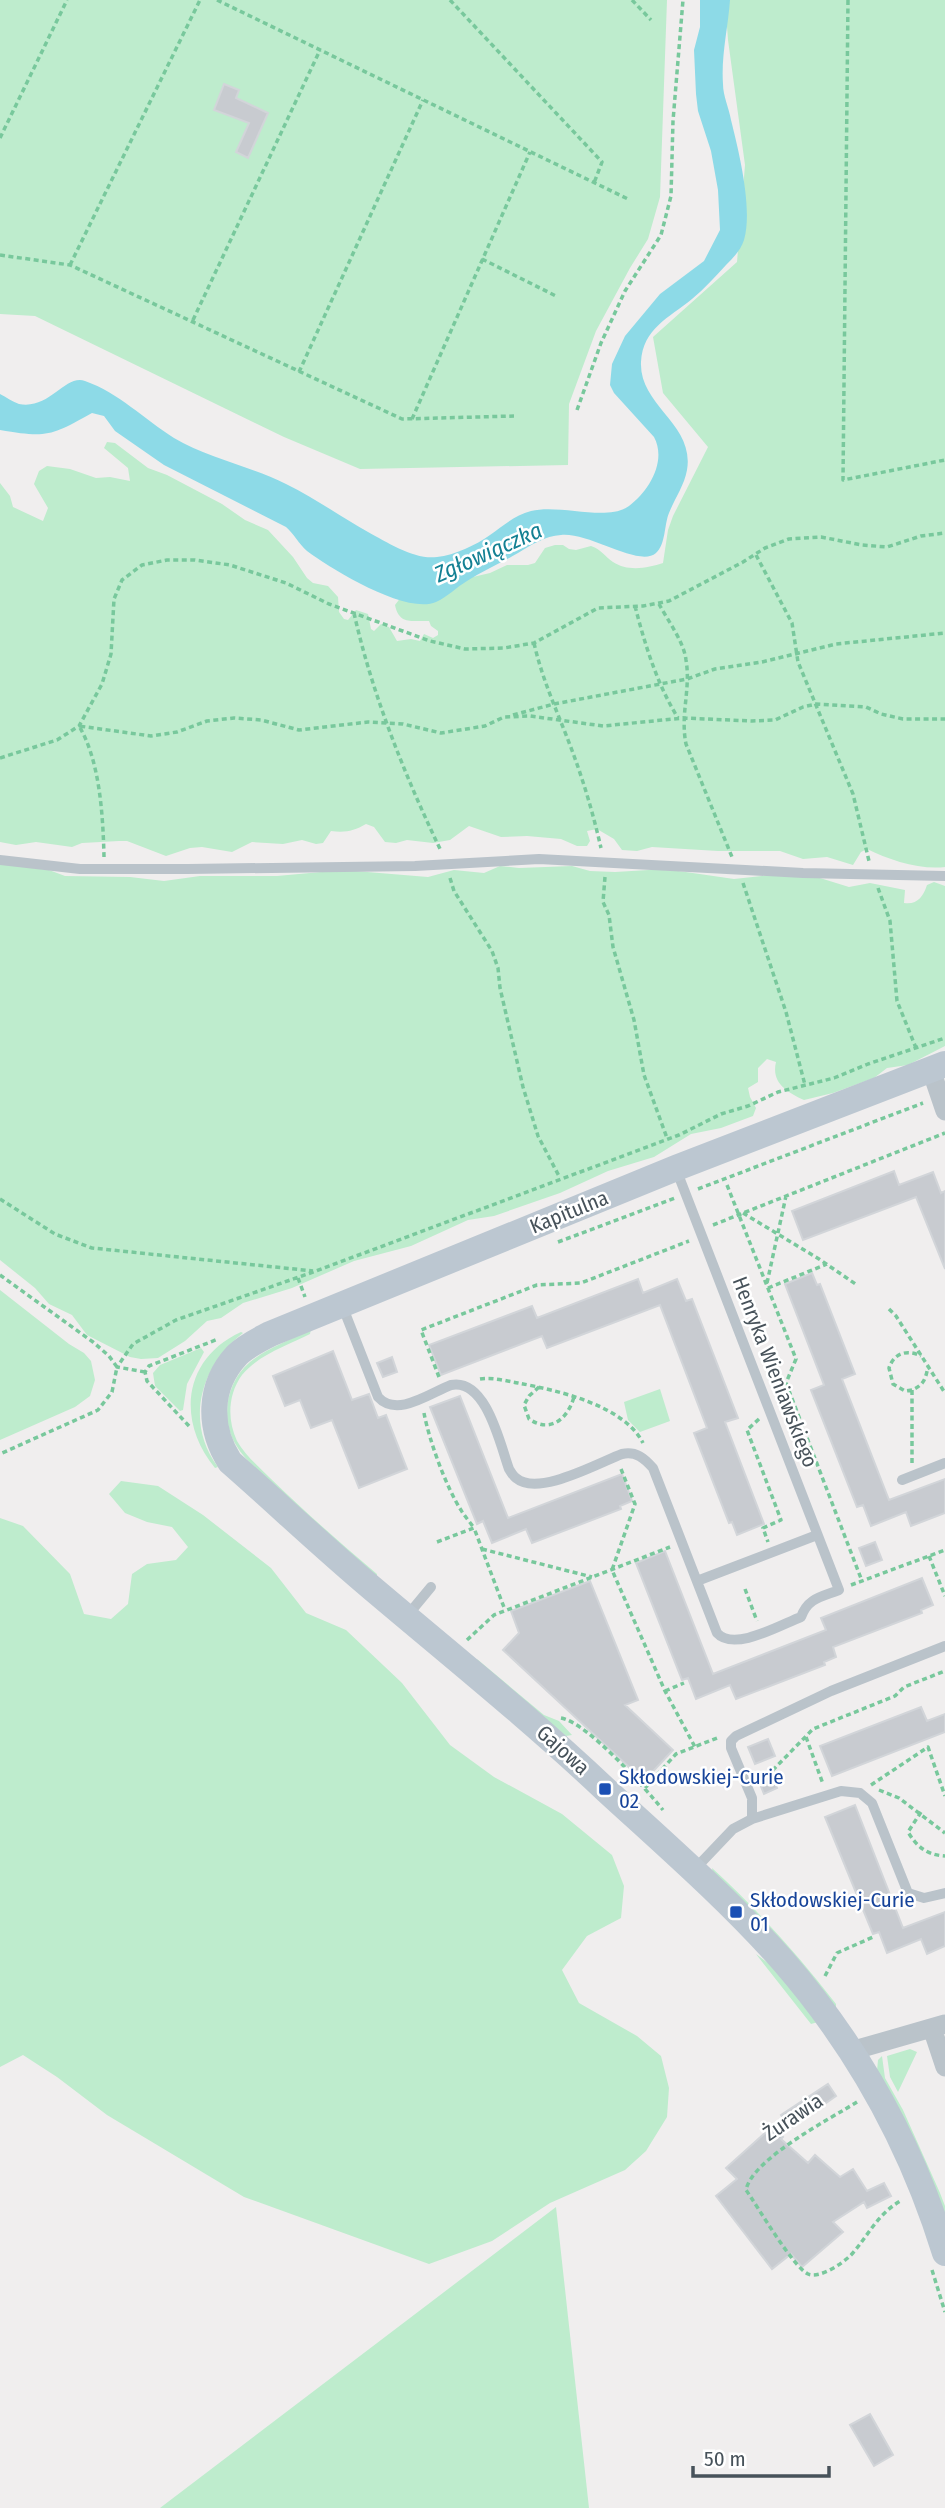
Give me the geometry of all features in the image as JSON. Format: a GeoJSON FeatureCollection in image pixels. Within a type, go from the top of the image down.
{"type":"FeatureCollection","features":[{"type":"Feature","properties":{"kind":"street"},"geometry":{"type":"LineString","coordinates":[[938,1067],[942,1104]]}},
{"type":"Feature","properties":{"kind":"street","name":"Kapitulna"},"geometry":{"type":"LineString","coordinates":[[216,1391],[221,1377],[238,1354],[252,1344],[341,1304],[676,1168],[938,1067]]}},
{"type":"Feature","properties":{"kind":"street","name":"Gajowa"},"geometry":{"type":"LineString","coordinates":[[216,1391],[214,1420],[217,1437],[230,1462],[555,1742],[693,1871],[784,1962],[851,2051],[905,2147],[923,2191],[938,2259]]}},
{"type":"Feature","properties":{"kind":"street"},"geometry":{"type":"LineString","coordinates":[[851,2051],[938,2026],[945,2067]]}},
{"type":"Feature","properties":{"kind":"lane"},"geometry":{"type":"LineString","coordinates":[[0,860],[80,869],[188,870],[447,864],[539,859],[738,870],[945,876]]}},
{"type":"Feature","properties":{"kind":"lane","name":"Henryka Wieniawskiego"},"geometry":{"type":"LineString","coordinates":[[676,1168],[839,1590]]}},
{"type":"Feature","properties":{"kind":"lane"},"geometry":{"type":"LineString","coordinates":[[341,1304],[382,1402],[396,1406],[443,1388],[461,1385],[469,1387],[482,1399],[509,1469],[516,1478],[540,1484],[629,1452],[642,1457],[653,1468],[721,1638],[738,1641],[801,1617],[805,1606],[813,1600],[839,1590]]}},
{"type":"Feature","properties":{"kind":"lane"},"geometry":{"type":"LineString","coordinates":[[902,1480],[945,1463]]}},
{"type":"Feature","properties":{"kind":"lane"},"geometry":{"type":"LineString","coordinates":[[697,1581],[817,1535]]}},
{"type":"Feature","properties":{"kind":"lane"},"geometry":{"type":"LineString","coordinates":[[407,1617],[431,1587]]}},
{"type":"Feature","properties":{"kind":"lane"},"geometry":{"type":"LineString","coordinates":[[752,1819],[752,1798],[731,1748],[731,1741],[736,1736],[831,1691],[945,1646]]}},
{"type":"Feature","properties":{"kind":"lane"},"geometry":{"type":"LineString","coordinates":[[693,1871],[733,1829],[752,1819],[827,1794],[853,1790],[872,1803],[908,1893],[924,1898],[945,1893]]}},
{"type":"Feature","properties":{"kind":"path"},"geometry":{"type":"LineString","coordinates":[[0,138],[67,0]]}},
{"type":"Feature","properties":{"kind":"path"},"geometry":{"type":"LineString","coordinates":[[71,265],[200,0]]}},
{"type":"Feature","properties":{"kind":"path"},"geometry":{"type":"LineString","coordinates":[[217,0],[631,200]]}},
{"type":"Feature","properties":{"kind":"path"},"geometry":{"type":"LineString","coordinates":[[450,0],[602,162],[594,183]]}},
{"type":"Feature","properties":{"kind":"path"},"geometry":{"type":"LineString","coordinates":[[632,0],[651,20]]}},
{"type":"Feature","properties":{"kind":"path"},"geometry":{"type":"LineString","coordinates":[[577,410],[601,343],[625,292],[661,235],[671,196],[673,121],[683,0]]}},
{"type":"Feature","properties":{"kind":"path"},"geometry":{"type":"LineString","coordinates":[[848,0],[843,480],[945,460]]}},
{"type":"Feature","properties":{"kind":"path"},"geometry":{"type":"LineString","coordinates":[[192,320],[320,50]]}},
{"type":"Feature","properties":{"kind":"path"},"geometry":{"type":"LineString","coordinates":[[299,372],[423,100]]}},
{"type":"Feature","properties":{"kind":"path"},"geometry":{"type":"LineString","coordinates":[[411,419],[530,152]]}},
{"type":"Feature","properties":{"kind":"path"},"geometry":{"type":"LineString","coordinates":[[0,255],[71,265],[402,419],[514,416]]}},
{"type":"Feature","properties":{"kind":"path"},"geometry":{"type":"LineString","coordinates":[[482,259],[556,296]]}},
{"type":"Feature","properties":{"kind":"path"},"geometry":{"type":"LineString","coordinates":[[0,758],[57,740],[79,726],[102,684],[111,654],[114,599],[122,580],[142,565],[176,560],[230,565],[286,583],[328,604],[430,641],[465,649],[504,648],[534,643],[598,608],[670,601],[765,548],[789,539],[821,537],[887,547],[921,536],[945,533]]}},
{"type":"Feature","properties":{"kind":"path"},"geometry":{"type":"LineString","coordinates":[[755,555],[792,623],[798,662],[853,794],[873,875],[890,921],[897,1001],[916,1048]]}},
{"type":"Feature","properties":{"kind":"path"},"geometry":{"type":"LineString","coordinates":[[659,603],[686,656],[687,679],[680,718]]}},
{"type":"Feature","properties":{"kind":"path"},"geometry":{"type":"LineString","coordinates":[[635,606],[645,646],[661,685],[680,718],[686,744],[716,822],[747,891],[786,1012],[805,1086]]}},
{"type":"Feature","properties":{"kind":"path"},"geometry":{"type":"LineString","coordinates":[[354,612],[364,657],[388,724],[422,811],[447,864],[454,891],[492,951],[523,1087],[538,1136],[560,1178]]}},
{"type":"Feature","properties":{"kind":"path"},"geometry":{"type":"LineString","coordinates":[[79,726],[150,736],[177,732],[206,721],[234,718],[261,720],[299,730],[325,729],[357,723],[403,724],[441,733],[485,726],[504,717],[554,704],[661,685],[715,669],[836,644],[945,633]]}},
{"type":"Feature","properties":{"kind":"path"},"geometry":{"type":"LineString","coordinates":[[534,643],[539,666],[591,806],[605,863],[603,901],[613,947],[634,1020],[644,1075],[667,1138]]}},
{"type":"Feature","properties":{"kind":"path"},"geometry":{"type":"LineString","coordinates":[[504,717],[530,716],[603,726],[680,718],[752,722],[775,720],[816,704],[866,707],[903,719],[945,719]]}},
{"type":"Feature","properties":{"kind":"path"},"geometry":{"type":"LineString","coordinates":[[79,726],[87,738],[102,799],[104,869]]}},
{"type":"Feature","properties":{"kind":"path"},"geometry":{"type":"LineString","coordinates":[[0,1454],[98,1410],[112,1392],[117,1367],[133,1344],[176,1321],[298,1278],[667,1138],[778,1092],[834,1078],[945,1038]]}},
{"type":"Feature","properties":{"kind":"path"},"geometry":{"type":"LineString","coordinates":[[548,1246],[686,1194],[942,1104]]}},
{"type":"Feature","properties":{"kind":"path"},"geometry":{"type":"LineString","coordinates":[[443,1388],[421,1330],[537,1285],[581,1283],[694,1239],[708,1227],[945,1133]]}},
{"type":"Feature","properties":{"kind":"path"},"geometry":{"type":"LineString","coordinates":[[727,1185],[741,1214],[796,1359],[786,1383],[862,1581]]}},
{"type":"Feature","properties":{"kind":"path"},"geometry":{"type":"LineString","coordinates":[[767,1286],[786,1196]]}},
{"type":"Feature","properties":{"kind":"path"},"geometry":{"type":"LineString","coordinates":[[0,1199],[55,1234],[92,1248],[316,1271]]}},
{"type":"Feature","properties":{"kind":"path"},"geometry":{"type":"LineString","coordinates":[[741,1214],[827,1264],[857,1286]]}},
{"type":"Feature","properties":{"kind":"path"},"geometry":{"type":"LineString","coordinates":[[767,1286],[827,1264]]}},
{"type":"Feature","properties":{"kind":"path"},"geometry":{"type":"LineString","coordinates":[[0,1275],[93,1342],[117,1367],[145,1372]]}},
{"type":"Feature","properties":{"kind":"path"},"geometry":{"type":"LineString","coordinates":[[298,1278],[308,1302]]}},
{"type":"Feature","properties":{"kind":"path"},"geometry":{"type":"LineString","coordinates":[[889,1309],[896,1315],[945,1393]]}},
{"type":"Feature","properties":{"kind":"path"},"geometry":{"type":"LineString","coordinates":[[189,1426],[147,1381],[145,1372],[149,1366],[218,1339]]}},
{"type":"Feature","properties":{"kind":"path"},"geometry":{"type":"LineString","coordinates":[[923,1357],[907,1352],[895,1357],[889,1368],[893,1384],[905,1391],[912,1390],[923,1384],[928,1366]]}},
{"type":"Feature","properties":{"kind":"path"},"geometry":{"type":"LineString","coordinates":[[461,1385],[484,1378],[539,1388],[601,1406],[642,1439],[653,1468]]}},
{"type":"Feature","properties":{"kind":"path"},"geometry":{"type":"LineString","coordinates":[[539,1388],[529,1396],[524,1405],[529,1419],[540,1424],[562,1419],[571,1408],[574,1397]]}},
{"type":"Feature","properties":{"kind":"path"},"geometry":{"type":"LineString","coordinates":[[912,1390],[912,1475]]}},
{"type":"Feature","properties":{"kind":"path"},"geometry":{"type":"LineString","coordinates":[[422,1397],[427,1431],[461,1511],[474,1528],[505,1610]]}},
{"type":"Feature","properties":{"kind":"path"},"geometry":{"type":"LineString","coordinates":[[759,1419],[747,1430],[781,1520],[763,1528],[769,1544]]}},
{"type":"Feature","properties":{"kind":"path"},"geometry":{"type":"LineString","coordinates":[[616,1456],[635,1504],[612,1570],[665,1691],[695,1747]]}},
{"type":"Feature","properties":{"kind":"path"},"geometry":{"type":"LineString","coordinates":[[437,1542],[474,1528]]}},
{"type":"Feature","properties":{"kind":"path"},"geometry":{"type":"LineString","coordinates":[[467,1640],[485,1622],[505,1610],[682,1542]]}},
{"type":"Feature","properties":{"kind":"path"},"geometry":{"type":"LineString","coordinates":[[482,1549],[593,1578]]}},
{"type":"Feature","properties":{"kind":"path"},"geometry":{"type":"LineString","coordinates":[[839,1590],[945,1550]]}},
{"type":"Feature","properties":{"kind":"path"},"geometry":{"type":"LineString","coordinates":[[929,1556],[945,1596]]}},
{"type":"Feature","properties":{"kind":"path"},"geometry":{"type":"LineString","coordinates":[[744,1589],[761,1632]]}},
{"type":"Feature","properties":{"kind":"path"},"geometry":{"type":"LineString","coordinates":[[457,1637],[467,1646]]}},
{"type":"Feature","properties":{"kind":"path"},"geometry":{"type":"LineString","coordinates":[[745,1781],[772,1771],[813,1729],[895,1696],[904,1687],[945,1671]]}},
{"type":"Feature","properties":{"kind":"path"},"geometry":{"type":"LineString","coordinates":[[665,1691],[684,1683]]}},
{"type":"Feature","properties":{"kind":"path"},"geometry":{"type":"LineString","coordinates":[[556,1718],[564,1718],[576,1724],[666,1814]]}},
{"type":"Feature","properties":{"kind":"path"},"geometry":{"type":"LineString","coordinates":[[643,1790],[676,1754],[720,1737]]}},
{"type":"Feature","properties":{"kind":"path"},"geometry":{"type":"LineString","coordinates":[[806,1737],[827,1794]]}},
{"type":"Feature","properties":{"kind":"path"},"geometry":{"type":"LineString","coordinates":[[945,1796],[928,1747],[866,1789],[883,1791],[921,1812],[945,1833]]}},
{"type":"Feature","properties":{"kind":"path"},"geometry":{"type":"LineString","coordinates":[[921,1812],[908,1832],[920,1848],[928,1853],[945,1856]]}},
{"type":"Feature","properties":{"kind":"path"},"geometry":{"type":"LineString","coordinates":[[817,1967],[823,1979],[837,1953],[873,1937]]}},
{"type":"Feature","properties":{"kind":"path","name":"Żurawia"},"geometry":{"type":"LineString","coordinates":[[876,2092],[793,2141],[753,2175],[747,2190],[796,2264],[810,2275],[817,2275],[850,2255],[882,2213],[923,2191]]}},
{"type":"Feature","properties":{"kind":"path"},"geometry":{"type":"LineString","coordinates":[[938,2259],[945,2312]]}},
{"type":"Feature","properties":{"kind":"green space"},"geometry":{"type":"Polygon","coordinates":[[[0,0],[667,0],[660,197],[648,239],[596,331],[569,404],[568,465],[360,469],[284,437],[35,316],[0,314],[0,0]]]}},
{"type":"Feature","properties":{"kind":"green space"},"geometry":{"type":"Polygon","coordinates":[[[725,0],[945,0],[945,867],[905,863],[867,849],[861,852],[853,865],[827,857],[803,859],[780,851],[652,847],[637,851],[622,850],[614,839],[597,829],[587,831],[590,841],[587,846],[577,846],[561,839],[501,837],[469,826],[450,840],[433,843],[407,840],[396,843],[385,842],[374,827],[366,824],[349,831],[331,831],[323,843],[302,840],[283,844],[252,842],[232,852],[202,847],[166,856],[127,841],[82,843],[72,847],[36,842],[16,845],[0,842],[0,483],[10,496],[13,507],[43,521],[48,508],[34,484],[39,471],[47,466],[70,469],[96,478],[110,477],[130,481],[128,468],[104,448],[107,442],[115,443],[148,468],[167,475],[222,504],[245,520],[268,530],[293,557],[307,578],[313,583],[328,586],[338,597],[339,612],[344,619],[348,620],[356,610],[368,614],[371,629],[374,631],[381,624],[389,627],[397,641],[420,641],[424,634],[433,638],[438,635],[438,631],[429,621],[408,621],[400,616],[395,605],[404,593],[490,573],[507,565],[535,563],[545,548],[555,545],[576,550],[591,546],[613,562],[631,568],[645,568],[663,563],[673,516],[708,447],[663,393],[653,337],[737,262],[745,165],[725,0]]]}},
{"type":"Feature","properties":{"kind":"green space"},"geometry":{"type":"Polygon","coordinates":[[[0,864],[49,870],[65,876],[130,877],[164,881],[200,876],[277,876],[343,870],[428,877],[454,870],[484,873],[500,866],[572,866],[590,871],[615,872],[665,869],[734,879],[771,875],[820,878],[849,887],[870,883],[905,890],[904,903],[913,903],[919,899],[927,885],[934,882],[945,886],[945,1046],[908,1065],[887,1068],[874,1078],[804,1100],[782,1086],[776,1076],[776,1062],[767,1059],[758,1068],[758,1082],[748,1088],[756,1108],[753,1116],[721,1128],[691,1134],[654,1157],[608,1171],[560,1193],[494,1216],[468,1220],[411,1246],[354,1261],[292,1288],[243,1303],[221,1318],[207,1321],[185,1341],[158,1358],[130,1357],[87,1335],[72,1315],[49,1304],[35,1288],[0,1260],[0,864]]]}},
{"type":"Feature","properties":{"kind":"green space"},"geometry":{"type":"Polygon","coordinates":[[[0,1290],[84,1353],[91,1361],[95,1380],[90,1396],[75,1407],[0,1440],[0,1290]]]}},
{"type":"Feature","properties":{"kind":"green space"},"geometry":{"type":"Polygon","coordinates":[[[311,1329],[310,1334],[265,1356],[242,1375],[234,1390],[230,1407],[234,1433],[248,1456],[377,1574],[377,1577],[308,1518],[251,1464],[236,1445],[228,1424],[228,1401],[235,1380],[242,1370],[264,1352],[311,1329]]]}},
{"type":"Feature","properties":{"kind":"green space"},"geometry":{"type":"Polygon","coordinates":[[[243,1333],[228,1346],[217,1361],[202,1395],[202,1432],[218,1467],[215,1468],[195,1431],[191,1412],[192,1393],[197,1375],[207,1358],[221,1344],[243,1333]]]}},
{"type":"Feature","properties":{"kind":"green space"},"geometry":{"type":"Polygon","coordinates":[[[201,1348],[204,1352],[187,1384],[183,1410],[180,1411],[155,1386],[153,1373],[160,1365],[201,1348]]]}},
{"type":"Feature","properties":{"kind":"green space"},"geometry":{"type":"Polygon","coordinates":[[[660,1389],[670,1421],[640,1432],[628,1420],[624,1402],[660,1389]]]}},
{"type":"Feature","properties":{"kind":"green space"},"geometry":{"type":"Polygon","coordinates":[[[121,1481],[158,1486],[203,1515],[271,1568],[306,1613],[346,1630],[402,1683],[450,1745],[494,1777],[562,1814],[612,1855],[624,1886],[621,1918],[587,1936],[562,1970],[579,2003],[637,2036],[661,2056],[669,2088],[667,2117],[646,2151],[625,2170],[550,2203],[492,2241],[429,2264],[244,2197],[107,2115],[23,2055],[0,2067],[0,1518],[23,1526],[70,1574],[84,1614],[111,1619],[128,1604],[132,1574],[147,1564],[176,1560],[188,1547],[172,1527],[147,1522],[125,1513],[109,1494],[121,1481]]]}},
{"type":"Feature","properties":{"kind":"green space"},"geometry":{"type":"Polygon","coordinates":[[[477,1659],[544,1715],[559,1721],[572,1735],[566,1736],[478,1663],[477,1659]]]}},
{"type":"Feature","properties":{"kind":"green space"},"geometry":{"type":"Polygon","coordinates":[[[712,1868],[792,1951],[836,2004],[836,2008],[713,1874],[712,1868]]]}},
{"type":"Feature","properties":{"kind":"green space"},"geometry":{"type":"Polygon","coordinates":[[[756,1954],[773,1967],[818,2022],[811,2024],[756,1954]]]}},
{"type":"Feature","properties":{"kind":"green space"},"geometry":{"type":"Polygon","coordinates":[[[910,2049],[917,2052],[898,2092],[890,2077],[887,2056],[910,2049]]]}},
{"type":"Feature","properties":{"kind":"green space"},"geometry":{"type":"Polygon","coordinates":[[[882,2056],[885,2078],[903,2110],[940,2193],[945,2206],[945,2219],[877,2071],[878,2060],[882,2056]]]}},
{"type":"Feature","properties":{"kind":"green space"},"geometry":{"type":"Polygon","coordinates":[[[556,2207],[589,2508],[160,2508],[556,2207]]]}},
{"type":"Feature","properties":{"kind":"water","name":"Zgłowiączka"},"geometry":{"type":"Polygon","coordinates":[[[700,0],[730,0],[723,88],[744,180],[746,227],[743,244],[734,257],[696,295],[652,332],[643,350],[641,362],[648,391],[675,427],[687,454],[686,476],[669,513],[662,545],[656,553],[638,556],[573,536],[549,537],[463,583],[436,602],[407,602],[350,578],[307,551],[286,527],[164,465],[115,431],[104,416],[92,413],[48,433],[28,434],[0,430],[0,394],[19,404],[30,404],[48,398],[71,382],[85,381],[109,392],[187,445],[286,484],[393,546],[420,556],[444,556],[465,549],[514,518],[531,511],[543,509],[609,513],[629,506],[643,492],[654,475],[657,446],[654,437],[614,393],[610,385],[612,364],[625,336],[660,294],[704,261],[720,230],[718,190],[696,94],[694,50],[700,27],[700,0]]]}},
{"type":"Feature","properties":{"kind":"building"},"geometry":{"type":"Polygon","coordinates":[[[224,84],[239,90],[236,98],[268,113],[248,158],[236,152],[249,123],[214,110],[224,84]]]}},
{"type":"Feature","properties":{"kind":"building"},"geometry":{"type":"Polygon","coordinates":[[[894,1171],[899,1185],[933,1172],[941,1193],[945,1191],[945,1269],[916,1197],[803,1240],[792,1211],[894,1171]]]}},
{"type":"Feature","properties":{"kind":"building"},"geometry":{"type":"Polygon","coordinates":[[[812,1273],[817,1285],[820,1284],[855,1374],[842,1379],[889,1500],[945,1479],[945,1513],[911,1526],[906,1512],[871,1526],[863,1505],[857,1507],[811,1390],[824,1385],[785,1284],[812,1273]]]}},
{"type":"Feature","properties":{"kind":"building"},"geometry":{"type":"Polygon","coordinates":[[[638,1279],[643,1293],[677,1279],[686,1301],[692,1299],[738,1418],[725,1422],[764,1524],[737,1535],[732,1522],[729,1523],[694,1433],[707,1428],[660,1305],[547,1348],[542,1336],[441,1375],[429,1345],[532,1306],[537,1318],[638,1279]]]}},
{"type":"Feature","properties":{"kind":"building"},"geometry":{"type":"Polygon","coordinates":[[[333,1351],[352,1400],[369,1394],[378,1418],[386,1415],[407,1469],[359,1488],[332,1420],[311,1428],[300,1400],[285,1406],[273,1376],[333,1351]]]}},
{"type":"Feature","properties":{"kind":"building"},"geometry":{"type":"Polygon","coordinates":[[[392,1357],[397,1372],[383,1377],[377,1363],[392,1357]]]}},
{"type":"Feature","properties":{"kind":"building"},"geometry":{"type":"Polygon","coordinates":[[[460,1396],[508,1518],[622,1474],[632,1501],[620,1506],[621,1509],[532,1543],[526,1529],[492,1543],[483,1521],[477,1524],[430,1407],[460,1396]]]}},
{"type":"Feature","properties":{"kind":"building"},"geometry":{"type":"Polygon","coordinates":[[[875,1542],[882,1560],[866,1566],[859,1548],[875,1542]]]}},
{"type":"Feature","properties":{"kind":"building"},"geometry":{"type":"Polygon","coordinates":[[[665,1551],[713,1674],[826,1630],[821,1618],[922,1578],[933,1605],[921,1610],[922,1613],[833,1647],[836,1657],[824,1662],[825,1665],[736,1699],[730,1685],[696,1699],[688,1678],[682,1680],[636,1563],[665,1551]]]}},
{"type":"Feature","properties":{"kind":"building"},"geometry":{"type":"Polygon","coordinates":[[[590,1581],[638,1700],[625,1705],[673,1750],[644,1781],[503,1650],[519,1633],[511,1611],[590,1581]]]}},
{"type":"Feature","properties":{"kind":"building"},"geometry":{"type":"Polygon","coordinates":[[[921,1707],[927,1721],[945,1714],[945,1732],[832,1776],[820,1746],[921,1707]]]}},
{"type":"Feature","properties":{"kind":"building"},"geometry":{"type":"Polygon","coordinates":[[[768,1739],[775,1756],[755,1764],[748,1747],[768,1739]]]}},
{"type":"Feature","properties":{"kind":"building"},"geometry":{"type":"Polygon","coordinates":[[[771,1773],[777,1788],[764,1794],[758,1779],[771,1773]]]}},
{"type":"Feature","properties":{"kind":"building"},"geometry":{"type":"Polygon","coordinates":[[[855,1805],[903,1928],[945,1912],[945,1946],[927,1954],[921,1939],[887,1953],[879,1932],[873,1934],[825,1817],[855,1805]]]}},
{"type":"Feature","properties":{"kind":"building"},"geometry":{"type":"Polygon","coordinates":[[[828,2084],[836,2096],[790,2128],[781,2115],[828,2084]]]}},
{"type":"Feature","properties":{"kind":"building"},"geometry":{"type":"Polygon","coordinates":[[[774,2125],[783,2137],[781,2139],[808,2163],[815,2155],[840,2177],[853,2169],[867,2191],[884,2183],[891,2196],[867,2208],[864,2202],[833,2222],[843,2232],[802,2267],[791,2254],[772,2269],[716,2196],[737,2179],[726,2168],[774,2125]]]}},
{"type":"Feature","properties":{"kind":"building"},"geometry":{"type":"Polygon","coordinates":[[[870,2414],[893,2455],[874,2466],[850,2425],[870,2414]]]}},
{"type":"Feature","properties":{"kind":"place","name":"Skłodowskiej-Curie 02"},"geometry":{"type":"Point","coordinates":[605,1789]}},
{"type":"Feature","properties":{"kind":"place","name":"Skłodowskiej-Curie 01"},"geometry":{"type":"Point","coordinates":[736,1912]}}]}
